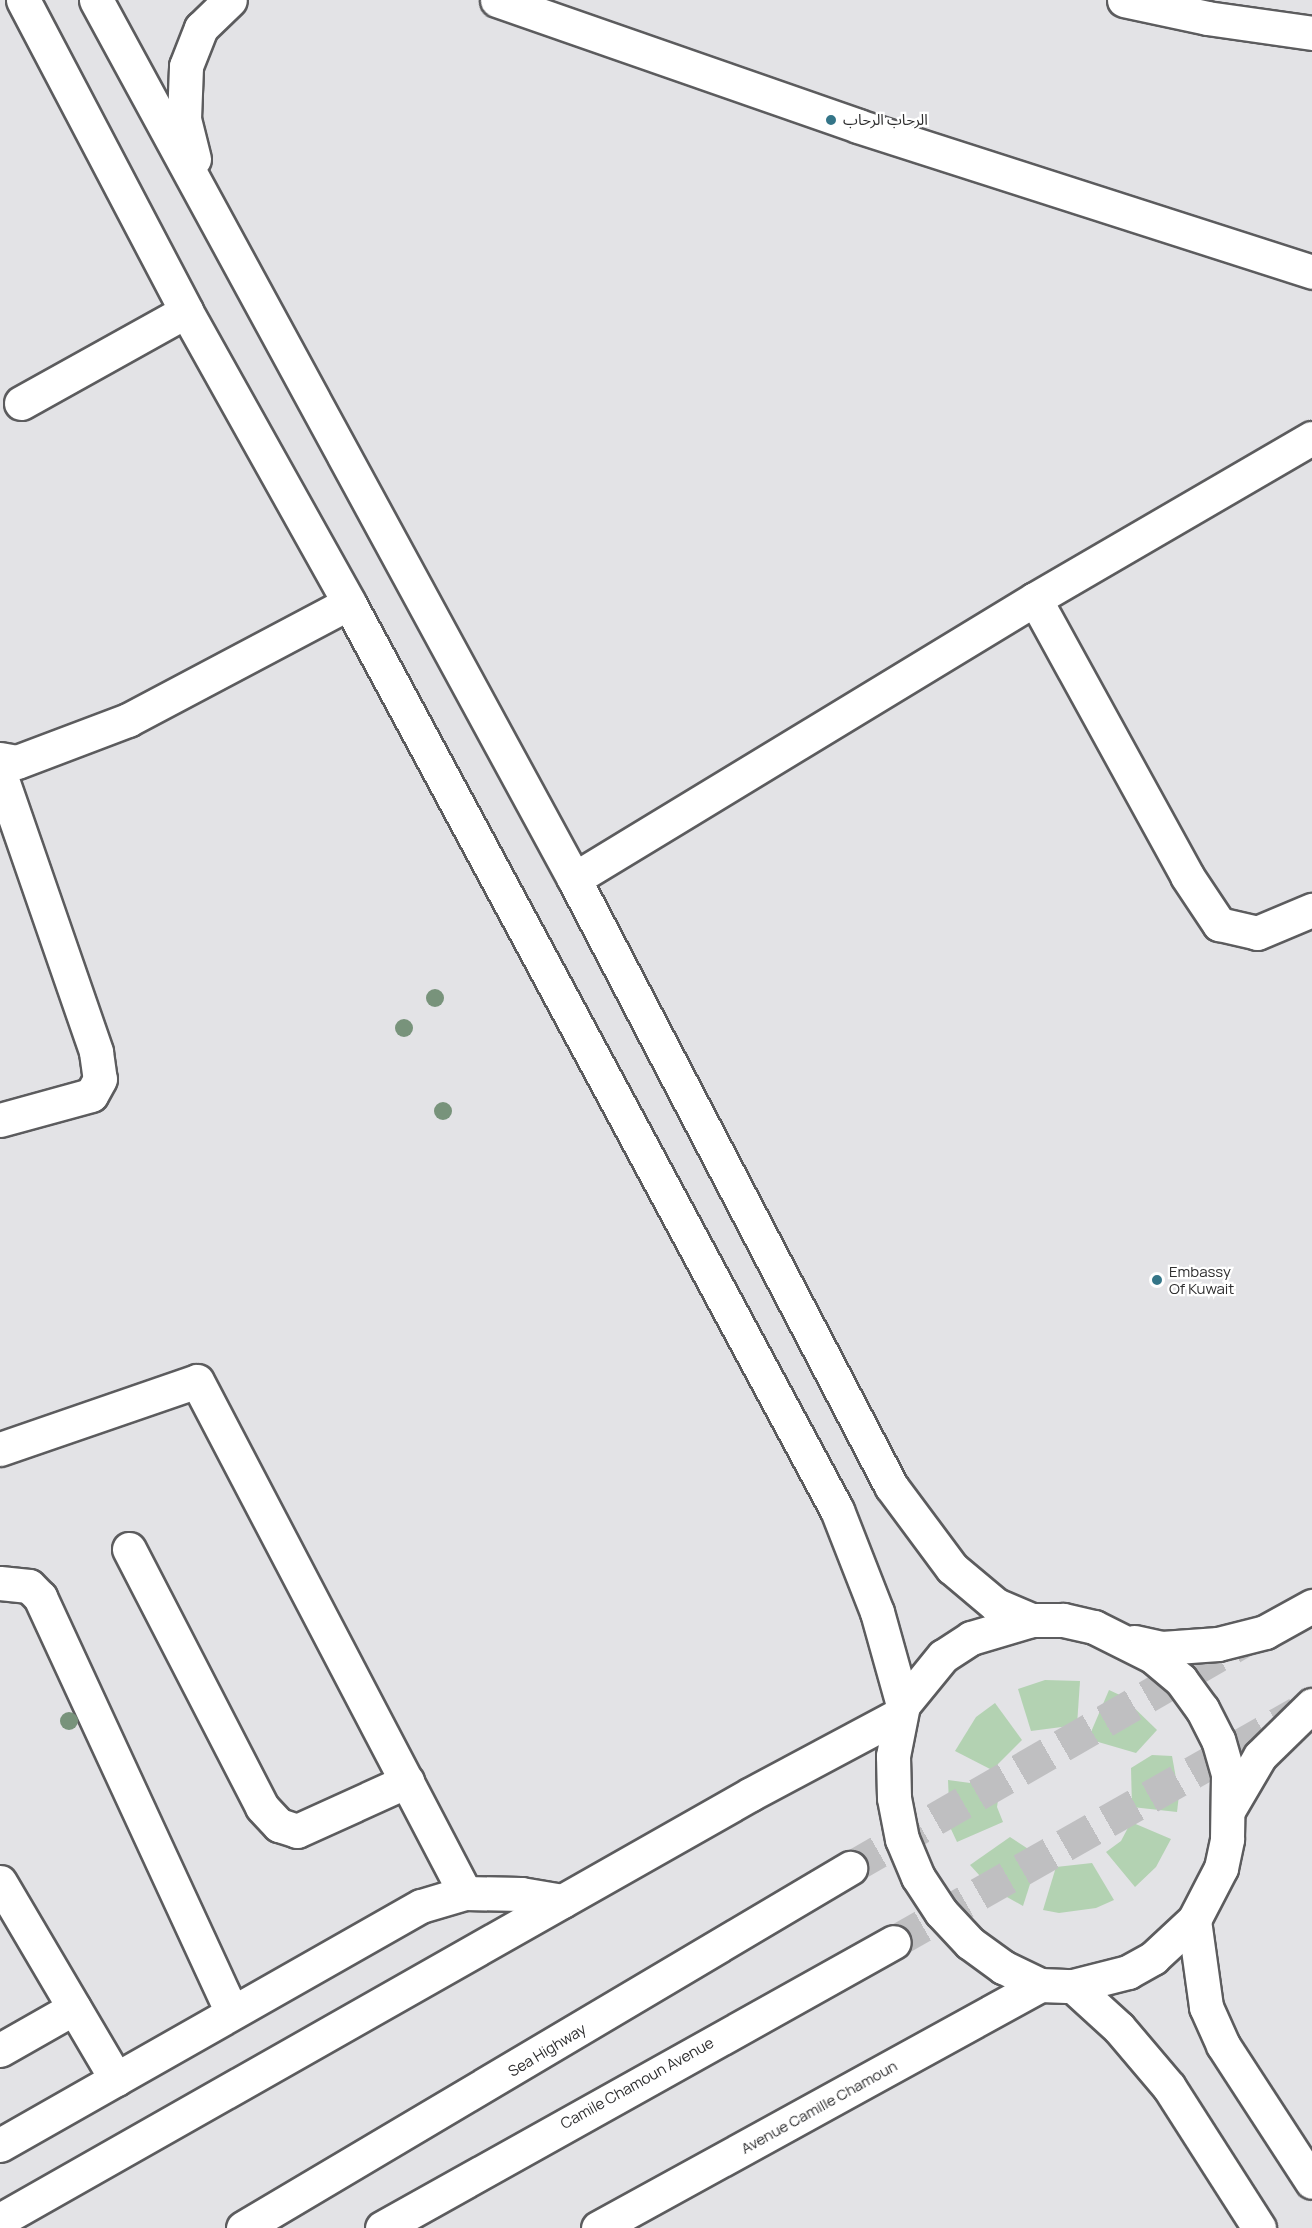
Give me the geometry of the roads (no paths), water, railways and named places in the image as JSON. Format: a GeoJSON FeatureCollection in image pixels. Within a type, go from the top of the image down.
{"type":"FeatureCollection","features":[{"type":"Feature","properties":{"kind":"main road"},"geometry":{"type":"LineString","coordinates":[[23,0],[186,312],[349,603],[837,1510],[877,1612],[901,1710]]}},
{"type":"Feature","properties":{"kind":"main road"},"geometry":{"type":"LineString","coordinates":[[96,0],[208,210],[574,879],[891,1486],[952,1568],[996,1605],[1032,1620],[1084,1625],[1123,1640],[1154,1657],[1181,1680],[1202,1708],[1221,1751],[1228,1774],[1229,1809],[1221,1868],[1194,1920],[1175,1941],[1136,1968],[1101,1981],[1073,1986],[1040,1985],[1003,1967],[970,1943],[941,1912],[918,1877],[902,1839],[894,1798],[893,1756],[901,1710],[921,1678],[944,1656],[971,1638],[1032,1620]]}},
{"type":"Feature","properties":{"kind":"main road"},"geometry":{"type":"LineString","coordinates":[[208,210],[184,119],[182,93],[192,45],[211,15],[230,0]]}},
{"type":"Feature","properties":{"kind":"main road"},"geometry":{"type":"LineString","coordinates":[[497,0],[858,126],[1312,272]]}},
{"type":"Feature","properties":{"kind":"main road"},"geometry":{"type":"LineString","coordinates":[[1124,0],[1207,18],[1312,33]]}},
{"type":"Feature","properties":{"kind":"main road"},"geometry":{"type":"LineString","coordinates":[[21,403],[186,312]]}},
{"type":"Feature","properties":{"kind":"main road"},"geometry":{"type":"LineString","coordinates":[[574,879],[1035,598],[1312,438]]}},
{"type":"Feature","properties":{"kind":"main road"},"geometry":{"type":"LineString","coordinates":[[1035,598],[1187,876],[1219,924],[1257,933],[1312,910]]}},
{"type":"Feature","properties":{"kind":"main road"},"geometry":{"type":"LineString","coordinates":[[0,759],[17,762],[128,720],[349,603]]}},
{"type":"Feature","properties":{"kind":"main road"},"geometry":{"type":"LineString","coordinates":[[0,774],[96,1052],[100,1079],[91,1095],[0,1120]]}},
{"type":"Feature","properties":{"kind":"main road"},"geometry":{"type":"LineString","coordinates":[[0,1449],[197,1381],[465,1893]]}},
{"type":"Feature","properties":{"kind":"main road"},"geometry":{"type":"LineString","coordinates":[[129,1549],[262,1807],[279,1825],[297,1831],[407,1781]]}},
{"type":"Feature","properties":{"kind":"main road"},"geometry":{"type":"LineString","coordinates":[[0,1583],[29,1586],[40,1597],[232,2012]]}},
{"type":"Feature","properties":{"kind":"main road"},"geometry":{"type":"LineString","coordinates":[[1123,1640],[1162,1647],[1218,1644],[1265,1632],[1312,1606]]}},
{"type":"Feature","properties":{"kind":"main road"},"geometry":{"type":"LineString","coordinates":[[1229,1809],[1260,1756],[1312,1705]]}},
{"type":"Feature","properties":{"kind":"main road"},"geometry":{"type":"LineString","coordinates":[[0,2220],[901,1710]]}},
{"type":"Feature","properties":{"kind":"main road","name":"Sea Highway"},"geometry":{"type":"LineString","coordinates":[[243,2228],[850,1868]]}},
{"type":"Feature","properties":{"kind":"main road"},"geometry":{"type":"LineString","coordinates":[[0,1882],[116,2079]]}},
{"type":"Feature","properties":{"kind":"main road"},"geometry":{"type":"LineString","coordinates":[[0,2145],[388,1922],[421,1906],[465,1893],[521,1893],[562,1901]]}},
{"type":"Feature","properties":{"kind":"main road"},"geometry":{"type":"LineString","coordinates":[[1194,1920],[1206,2007],[1223,2045],[1312,2182]]}},
{"type":"Feature","properties":{"kind":"main road","name":"Camile Chamoun Avenue"},"geometry":{"type":"LineString","coordinates":[[381,2228],[894,1942]]}},
{"type":"Feature","properties":{"kind":"main road","name":"Avenue Camille Chamoun"},"geometry":{"type":"LineString","coordinates":[[598,2228],[1040,1985]]}},
{"type":"Feature","properties":{"kind":"main road"},"geometry":{"type":"LineString","coordinates":[[1073,1986],[1119,2028],[1169,2087],[1259,2228]]}},
{"type":"Feature","properties":{"kind":"main road"},"geometry":{"type":"LineString","coordinates":[[0,2050],[74,2008]]}},
{"type":"Feature","properties":{"kind":"tunnel"},"geometry":{"type":"LineString","coordinates":[[850,1868],[1248,1638]]}},
{"type":"Feature","properties":{"kind":"tunnel"},"geometry":{"type":"LineString","coordinates":[[894,1942],[1297,1713]]}},
{"type":"Feature","properties":{"kind":"place","name":"الرحاب الرحاب"},"geometry":{"type":"Point","coordinates":[831,120]}},
{"type":"Feature","properties":{"kind":"place","name":"Embassy Of Kuwait"},"geometry":{"type":"Point","coordinates":[1157,1280]}}]}
